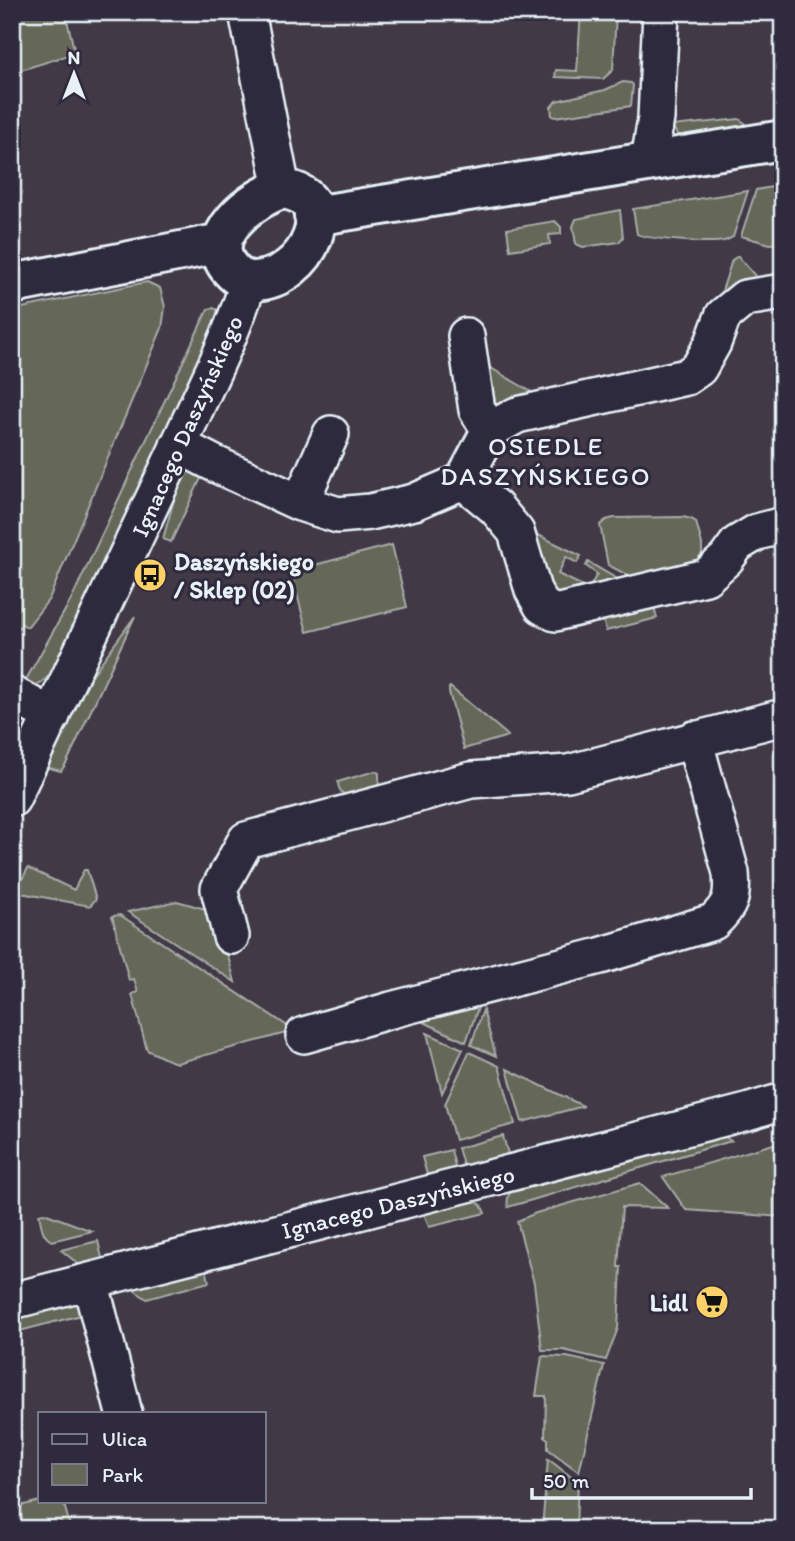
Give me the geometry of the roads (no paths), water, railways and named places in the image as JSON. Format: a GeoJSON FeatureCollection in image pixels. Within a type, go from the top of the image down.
{"type":"FeatureCollection","features":[{"type":"Feature","properties":{"kind":"street"},"geometry":{"type":"LineString","coordinates":[[247,12],[282,189]]}},
{"type":"Feature","properties":{"kind":"street"},"geometry":{"type":"LineString","coordinates":[[649,161],[656,118],[661,12]]}},
{"type":"Feature","properties":{"kind":"street"},"geometry":{"type":"LineString","coordinates":[[314,216],[783,140]]}},
{"type":"Feature","properties":{"kind":"street"},"geometry":{"type":"LineString","coordinates":[[290,190],[301,194],[311,204],[314,216],[316,231],[298,262],[290,269],[278,276],[249,280],[238,277],[228,267],[222,254],[222,243],[228,229],[242,212],[259,198],[270,192],[290,190]]}},
{"type":"Feature","properties":{"kind":"street"},"geometry":{"type":"LineString","coordinates":[[12,284],[222,243]]}},
{"type":"Feature","properties":{"kind":"street","name":"Ignacego Daszyńskiego"},"geometry":{"type":"LineString","coordinates":[[12,799],[239,312],[249,280]]}},
{"type":"Feature","properties":{"kind":"street"},"geometry":{"type":"LineString","coordinates":[[178,445],[300,503],[338,515],[370,512],[414,502],[463,481],[490,430],[517,415],[686,377],[699,368],[713,343],[723,316],[745,298],[783,292]]}},
{"type":"Feature","properties":{"kind":"street"},"geometry":{"type":"LineString","coordinates":[[466,336],[477,410],[490,430]]}},
{"type":"Feature","properties":{"kind":"street"},"geometry":{"type":"LineString","coordinates":[[300,503],[331,434]]}},
{"type":"Feature","properties":{"kind":"street"},"geometry":{"type":"LineString","coordinates":[[463,481],[496,508],[516,532],[533,590],[542,606],[555,613],[706,577],[726,559],[737,544],[757,532],[783,525]]}},
{"type":"Feature","properties":{"kind":"street"},"geometry":{"type":"LineString","coordinates":[[12,694],[52,716]]}},
{"type":"Feature","properties":{"kind":"street"},"geometry":{"type":"LineString","coordinates":[[231,936],[219,889],[246,840],[471,780],[568,773],[783,716]]}},
{"type":"Feature","properties":{"kind":"street"},"geometry":{"type":"LineString","coordinates":[[304,1035],[600,956],[713,922],[724,912],[733,895],[731,873],[694,740]]}},
{"type":"Feature","properties":{"kind":"street","name":"Ignacego Daszyńskiego"},"geometry":{"type":"LineString","coordinates":[[12,1301],[783,1101]]}},
{"type":"Feature","properties":{"kind":"street"},"geometry":{"type":"LineString","coordinates":[[90,1281],[124,1412]]}},
{"type":"Feature","properties":{"kind":"place","name":"Daszyńskiego / Sklep (02)"},"geometry":{"type":"Point","coordinates":[150,575]}},
{"type":"Feature","properties":{"kind":"place","name":"Lidl"},"geometry":{"type":"Point","coordinates":[712,1302]}},
{"type":"Feature","properties":{"kind":"district","name":"OSIEDLE DASZYŃSKIEGO"},"geometry":{"type":"Point","coordinates":[546,461]}}]}
